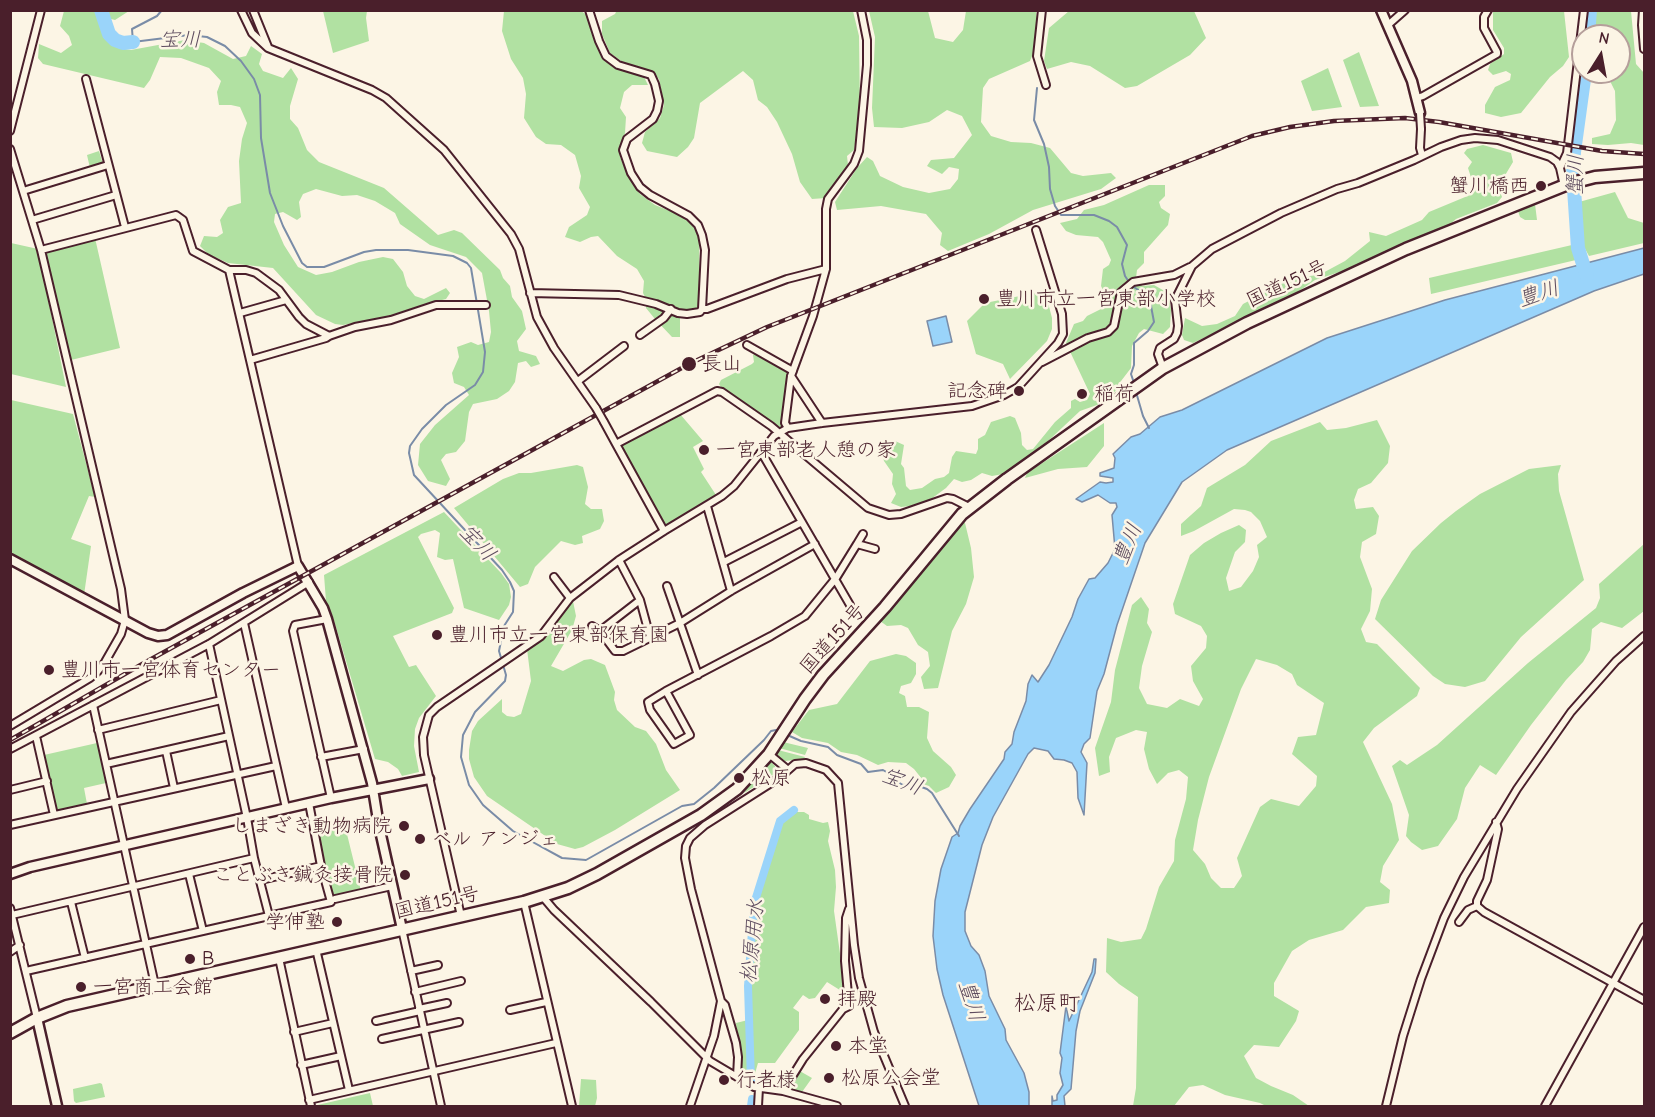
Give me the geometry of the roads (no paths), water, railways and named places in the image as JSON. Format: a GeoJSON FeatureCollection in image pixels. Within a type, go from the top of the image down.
{"type":"FeatureCollection","features":[{"type":"Feature","properties":{"kind":"highway","name":"国道151号"},"geometry":{"type":"LineString","coordinates":[[10,1033],[37,1018],[67,1006],[524,902],[543,897],[597,874],[701,815],[737,789],[769,753],[823,675],[873,621],[969,507],[1136,386],[1163,368],[1247,323],[1406,249],[1566,185],[1616,174],[1644,173]]}},
{"type":"Feature","properties":{"kind":"street"},"geometry":{"type":"LineString","coordinates":[[10,131],[41,10]]}},
{"type":"Feature","properties":{"kind":"street"},"geometry":{"type":"LineString","coordinates":[[241,10],[252,33],[268,48],[372,90],[386,98],[439,145],[511,234],[519,249],[534,310],[544,332],[596,408],[664,531]]}},
{"type":"Feature","properties":{"kind":"street"},"geometry":{"type":"LineString","coordinates":[[253,10],[268,48]]}},
{"type":"Feature","properties":{"kind":"street"},"geometry":{"type":"LineString","coordinates":[[589,10],[606,56],[618,65],[651,75],[655,84],[659,101],[657,111],[653,119],[627,138],[623,150],[631,173],[640,187],[689,216],[698,225],[705,250],[702,309]]}},
{"type":"Feature","properties":{"kind":"street"},"geometry":{"type":"LineString","coordinates":[[788,428],[785,423],[792,373],[813,315],[826,269],[828,199],[854,164],[859,151],[867,65],[867,40],[861,10]]}},
{"type":"Feature","properties":{"kind":"street"},"geometry":{"type":"LineString","coordinates":[[1042,10],[1037,56],[1046,85]]}},
{"type":"Feature","properties":{"kind":"street"},"geometry":{"type":"LineString","coordinates":[[1381,10],[1417,98],[1422,155]]}},
{"type":"Feature","properties":{"kind":"street"},"geometry":{"type":"LineString","coordinates":[[1388,25],[1405,10]]}},
{"type":"Feature","properties":{"kind":"street"},"geometry":{"type":"LineString","coordinates":[[1417,98],[1497,54],[1484,28],[1484,17],[1488,10]]}},
{"type":"Feature","properties":{"kind":"street"},"geometry":{"type":"LineString","coordinates":[[1560,168],[1567,153],[1584,10]]}},
{"type":"Feature","properties":{"kind":"street"},"geometry":{"type":"LineString","coordinates":[[1642,10],[1644,49]]}},
{"type":"Feature","properties":{"kind":"street"},"geometry":{"type":"LineString","coordinates":[[86,79],[125,227]]}},
{"type":"Feature","properties":{"kind":"street"},"geometry":{"type":"LineString","coordinates":[[1041,362],[1088,338],[1108,332],[1114,326],[1121,292],[1133,282],[1174,275],[1192,266],[1212,249],[1281,213],[1461,140],[1488,138],[1550,157],[1557,162],[1566,185]]}},
{"type":"Feature","properties":{"kind":"street"},"geometry":{"type":"LineString","coordinates":[[10,149],[41,250],[121,589],[125,620],[119,637],[98,671],[10,726]]}},
{"type":"Feature","properties":{"kind":"street"},"geometry":{"type":"LineString","coordinates":[[23,191],[108,165]]}},
{"type":"Feature","properties":{"kind":"street"},"geometry":{"type":"LineString","coordinates":[[32,220],[116,195]]}},
{"type":"Feature","properties":{"kind":"street"},"geometry":{"type":"LineString","coordinates":[[41,250],[170,215],[180,217],[193,250],[229,270],[246,270],[256,273],[279,290],[306,324],[329,336]]}},
{"type":"Feature","properties":{"kind":"street"},"geometry":{"type":"LineString","coordinates":[[461,916],[429,779],[423,743],[425,725],[429,716],[437,707],[542,636],[570,598],[619,560],[707,506],[734,486],[779,432],[788,428],[822,423],[972,406],[1010,392],[1025,380],[1061,339],[1064,322],[1036,230]]}},
{"type":"Feature","properties":{"kind":"street"},"geometry":{"type":"LineString","coordinates":[[1163,368],[1158,354],[1160,348],[1174,339],[1177,333],[1176,300],[1192,266]]}},
{"type":"Feature","properties":{"kind":"street"},"geometry":{"type":"LineString","coordinates":[[530,293],[619,295],[687,314],[700,312],[702,309],[787,279],[826,269]]}},
{"type":"Feature","properties":{"kind":"street"},"geometry":{"type":"LineString","coordinates":[[229,270],[298,566],[309,582],[327,619],[364,749],[441,1107]]}},
{"type":"Feature","properties":{"kind":"street"},"geometry":{"type":"LineString","coordinates":[[240,313],[286,300]]}},
{"type":"Feature","properties":{"kind":"street"},"geometry":{"type":"LineString","coordinates":[[250,360],[363,325],[391,321],[436,305],[486,305]]}},
{"type":"Feature","properties":{"kind":"street"},"geometry":{"type":"LineString","coordinates":[[640,335],[664,318],[671,309]]}},
{"type":"Feature","properties":{"kind":"street"},"geometry":{"type":"LineString","coordinates":[[747,345],[792,373],[822,423]]}},
{"type":"Feature","properties":{"kind":"street"},"geometry":{"type":"LineString","coordinates":[[578,381],[624,346]]}},
{"type":"Feature","properties":{"kind":"street"},"geometry":{"type":"LineString","coordinates":[[616,444],[717,391],[722,392],[779,432],[856,499],[880,513],[889,515],[909,513],[947,498],[953,498],[969,507]]}},
{"type":"Feature","properties":{"kind":"street"},"geometry":{"type":"LineString","coordinates":[[760,453],[764,455],[836,578],[849,605]]}},
{"type":"Feature","properties":{"kind":"street"},"geometry":{"type":"LineString","coordinates":[[707,506],[731,591]]}},
{"type":"Feature","properties":{"kind":"street"},"geometry":{"type":"LineString","coordinates":[[724,562],[802,522]]}},
{"type":"Feature","properties":{"kind":"street"},"geometry":{"type":"LineString","coordinates":[[666,691],[690,735],[674,744],[650,710],[648,702],[666,691],[771,636],[805,616],[836,578],[863,534]]}},
{"type":"Feature","properties":{"kind":"street"},"geometry":{"type":"LineString","coordinates":[[592,626],[600,631],[615,651],[623,651],[680,623],[731,591],[815,544]]}},
{"type":"Feature","properties":{"kind":"street"},"geometry":{"type":"LineString","coordinates":[[856,544],[875,549]]}},
{"type":"Feature","properties":{"kind":"street"},"geometry":{"type":"LineString","coordinates":[[10,559],[148,633],[158,636],[167,635],[298,566]]}},
{"type":"Feature","properties":{"kind":"street"},"geometry":{"type":"LineString","coordinates":[[619,560],[640,600],[650,637]]}},
{"type":"Feature","properties":{"kind":"street"},"geometry":{"type":"LineString","coordinates":[[554,577],[570,598]]}},
{"type":"Feature","properties":{"kind":"street"},"geometry":{"type":"LineString","coordinates":[[10,749],[209,644],[309,582]]}},
{"type":"Feature","properties":{"kind":"street"},"geometry":{"type":"LineString","coordinates":[[667,586],[698,675]]}},
{"type":"Feature","properties":{"kind":"street"},"geometry":{"type":"LineString","coordinates":[[600,631],[640,600]]}},
{"type":"Feature","properties":{"kind":"street"},"geometry":{"type":"LineString","coordinates":[[327,619],[296,625],[293,631],[331,798]]}},
{"type":"Feature","properties":{"kind":"street"},"geometry":{"type":"LineString","coordinates":[[244,623],[286,808]]}},
{"type":"Feature","properties":{"kind":"street"},"geometry":{"type":"LineString","coordinates":[[1386,1107],[1414,1002],[1444,918],[1464,877],[1496,822],[1571,712],[1616,661],[1644,636]]}},
{"type":"Feature","properties":{"kind":"street"},"geometry":{"type":"LineString","coordinates":[[209,644],[248,818],[254,858],[269,916]]}},
{"type":"Feature","properties":{"kind":"street"},"geometry":{"type":"LineString","coordinates":[[98,730],[221,700]]}},
{"type":"Feature","properties":{"kind":"street"},"geometry":{"type":"LineString","coordinates":[[93,705],[155,985]]}},
{"type":"Feature","properties":{"kind":"street"},"geometry":{"type":"LineString","coordinates":[[36,736],[54,815]]}},
{"type":"Feature","properties":{"kind":"street"},"geometry":{"type":"LineString","coordinates":[[106,764],[229,736]]}},
{"type":"Feature","properties":{"kind":"street"},"geometry":{"type":"LineString","coordinates":[[321,758],[364,749]]}},
{"type":"Feature","properties":{"kind":"street"},"geometry":{"type":"LineString","coordinates":[[166,751],[174,788]]}},
{"type":"Feature","properties":{"kind":"street"},"geometry":{"type":"LineString","coordinates":[[769,753],[787,769]]}},
{"type":"Feature","properties":{"kind":"street"},"geometry":{"type":"LineString","coordinates":[[690,1107],[714,1036],[721,1001],[691,889],[686,846],[690,838],[705,825],[779,777],[787,769],[800,763],[813,764],[831,773],[838,783],[859,978],[873,1032],[904,1107]]}},
{"type":"Feature","properties":{"kind":"street"},"geometry":{"type":"LineString","coordinates":[[10,825],[276,766]]}},
{"type":"Feature","properties":{"kind":"street"},"geometry":{"type":"LineString","coordinates":[[10,874],[30,867],[286,808],[429,779]]}},
{"type":"Feature","properties":{"kind":"street"},"geometry":{"type":"LineString","coordinates":[[10,790],[47,781]]}},
{"type":"Feature","properties":{"kind":"street"},"geometry":{"type":"LineString","coordinates":[[26,971],[331,902],[321,866],[309,803]]}},
{"type":"Feature","properties":{"kind":"street"},"geometry":{"type":"LineString","coordinates":[[1477,906],[1487,880],[1498,829],[1496,822]]}},
{"type":"Feature","properties":{"kind":"street"},"geometry":{"type":"LineString","coordinates":[[12,915],[254,858]]}},
{"type":"Feature","properties":{"kind":"street"},"geometry":{"type":"LineString","coordinates":[[261,880],[321,866]]}},
{"type":"Feature","properties":{"kind":"street"},"geometry":{"type":"LineString","coordinates":[[189,874],[203,931]]}},
{"type":"Feature","properties":{"kind":"street"},"geometry":{"type":"LineString","coordinates":[[335,899],[392,886]]}},
{"type":"Feature","properties":{"kind":"street"},"geometry":{"type":"LineString","coordinates":[[543,897],[707,1058],[747,1085],[783,1090],[811,1103],[837,1107]]}},
{"type":"Feature","properties":{"kind":"street"},"geometry":{"type":"LineString","coordinates":[[71,902],[85,958]]}},
{"type":"Feature","properties":{"kind":"street"},"geometry":{"type":"LineString","coordinates":[[524,902],[572,1107]]}},
{"type":"Feature","properties":{"kind":"street"},"geometry":{"type":"LineString","coordinates":[[783,1090],[803,1059],[843,1009],[849,1006],[845,961],[846,918],[850,906]]}},
{"type":"Feature","properties":{"kind":"street"},"geometry":{"type":"LineString","coordinates":[[1459,922],[1468,910],[1477,906]]}},
{"type":"Feature","properties":{"kind":"street"},"geometry":{"type":"LineString","coordinates":[[1477,906],[1644,1000]]}},
{"type":"Feature","properties":{"kind":"street"},"geometry":{"type":"LineString","coordinates":[[10,908],[57,1107]]}},
{"type":"Feature","properties":{"kind":"street"},"geometry":{"type":"LineString","coordinates":[[1545,1107],[1644,927]]}},
{"type":"Feature","properties":{"kind":"street"},"geometry":{"type":"LineString","coordinates":[[10,952],[20,945]]}},
{"type":"Feature","properties":{"kind":"street"},"geometry":{"type":"LineString","coordinates":[[316,949],[349,1090]]}},
{"type":"Feature","properties":{"kind":"street"},"geometry":{"type":"LineString","coordinates":[[279,958],[310,1103],[349,1090],[556,1043]]}},
{"type":"Feature","properties":{"kind":"street"},"geometry":{"type":"LineString","coordinates":[[411,971],[438,965]]}},
{"type":"Feature","properties":{"kind":"street"},"geometry":{"type":"LineString","coordinates":[[416,992],[461,981]]}},
{"type":"Feature","properties":{"kind":"street"},"geometry":{"type":"LineString","coordinates":[[721,1001],[725,1005],[736,1043],[737,1077]]}},
{"type":"Feature","properties":{"kind":"street"},"geometry":{"type":"LineString","coordinates":[[510,1010],[546,1002]]}},
{"type":"Feature","properties":{"kind":"street"},"geometry":{"type":"LineString","coordinates":[[376,1021],[447,1003]]}},
{"type":"Feature","properties":{"kind":"street"},"geometry":{"type":"LineString","coordinates":[[382,1039],[459,1022]]}},
{"type":"Feature","properties":{"kind":"street"},"geometry":{"type":"LineString","coordinates":[[294,1032],[333,1023]]}},
{"type":"Feature","properties":{"kind":"street"},"geometry":{"type":"LineString","coordinates":[[301,1065],[341,1056]]}},
{"type":"Feature","properties":{"kind":"street"},"geometry":{"type":"LineString","coordinates":[[758,1107],[759,1088]]}},
{"type":"Feature","properties":{"kind":"street"},"geometry":{"type":"LineString","coordinates":[[899,1095],[900,1107]]}},
{"type":"Feature","properties":{"kind":"water","name":"豊川"},"geometry":{"type":"Polygon","coordinates":[[[1644,248],[1644,274],[1594,291],[1227,450],[1182,482],[1145,543],[1097,691],[1090,738],[1084,744],[1081,752],[1087,763],[1084,815],[1078,798],[1077,772],[1072,763],[1054,759],[1048,751],[1034,748],[1028,754],[993,817],[982,845],[965,912],[965,931],[971,946],[979,955],[985,971],[989,996],[1005,1029],[1006,1040],[1024,1073],[1029,1092],[1029,1106],[979,1106],[943,995],[937,969],[933,936],[935,901],[941,869],[952,837],[958,833],[970,809],[1012,744],[1032,675],[1038,682],[1049,665],[1089,579],[1095,578],[1108,563],[1115,549],[1112,515],[1117,507],[1116,503],[1110,503],[1098,495],[1082,502],[1076,499],[1100,482],[1113,482],[1113,478],[1100,476],[1100,473],[1114,468],[1113,454],[1131,437],[1140,434],[1160,417],[1182,410],[1327,338],[1445,300],[1644,248]]]}},
{"type":"Feature","properties":{"kind":"water"},"geometry":{"type":"Polygon","coordinates":[[[946,316],[952,342],[933,346],[927,321],[946,316]]]}},
{"type":"Feature","properties":{"kind":"water"},"geometry":{"type":"Polygon","coordinates":[[[1094,959],[1096,959],[1095,973],[1080,1011],[1076,1031],[1071,1089],[1064,1096],[1065,1106],[1052,1106],[1052,1096],[1053,1101],[1057,1100],[1057,1095],[1063,1085],[1060,1073],[1062,1058],[1060,1053],[1066,1006],[1069,1021],[1092,972],[1094,959]]]}},
{"type":"Feature","properties":{"kind":"waterway","name":"宝川"},"geometry":{"type":"LineString","coordinates":[[101,10],[109,34],[115,40],[123,43],[133,42]]}},
{"type":"Feature","properties":{"kind":"waterway","name":"宝川"},"geometry":{"type":"LineString","coordinates":[[162,10],[157,16],[132,29],[133,42],[189,35],[207,37],[225,46],[241,61],[254,79],[260,95],[261,138],[270,193],[283,226],[302,263],[307,267],[324,267],[364,252],[408,250],[453,256],[467,263],[471,268],[485,352],[483,372],[475,385],[446,405],[422,429],[410,446],[409,453],[414,475],[502,570],[514,591],[513,612],[504,626],[499,651],[506,675],[505,681],[475,712],[463,735],[461,757],[469,785],[483,805],[513,831],[562,858],[586,860],[682,806],[694,804],[714,788],[771,731],[780,732]]}},
{"type":"Feature","properties":{"kind":"waterway","name":"蟹川"},"geometry":{"type":"LineString","coordinates":[[1589,24],[1590,10]]}},
{"type":"Feature","properties":{"kind":"waterway","name":"蟹川"},"geometry":{"type":"LineString","coordinates":[[1583,84],[1573,174],[1578,248],[1587,277]]}},
{"type":"Feature","properties":{"kind":"waterway"},"geometry":{"type":"LineString","coordinates":[[1037,88],[1034,120],[1044,144],[1049,167],[1050,189],[1055,206],[1061,215],[1094,215],[1117,227],[1127,245],[1122,264],[1125,276],[1131,285],[1144,294],[1151,306],[1154,322],[1148,331],[1134,343],[1134,365],[1131,374],[1134,383]]}},
{"type":"Feature","properties":{"kind":"waterway"},"geometry":{"type":"LineString","coordinates":[[1136,392],[1149,428]]}},
{"type":"Feature","properties":{"kind":"waterway","name":"宝川"},"geometry":{"type":"LineString","coordinates":[[785,734],[801,741],[828,747],[837,755],[861,764],[868,772],[883,770],[903,785],[913,784],[927,789],[932,793],[959,836]]}},
{"type":"Feature","properties":{"kind":"waterway","name":"松原用水"},"geometry":{"type":"LineString","coordinates":[[751,1081],[748,986],[754,904],[780,821],[794,810]]}},
{"type":"Feature","properties":{"kind":"waterway","name":"松原用水"},"geometry":{"type":"LineString","coordinates":[[751,1106],[752,1099]]}},
{"type":"Feature","properties":{"kind":"railway"},"geometry":{"type":"LineString","coordinates":[[10,740],[144,663],[689,364],[767,327],[1252,136],[1290,127],[1334,121],[1405,118],[1602,151],[1644,154]]}},
{"type":"Feature","properties":{"kind":"place","name":"蟹川橋西"},"geometry":{"type":"Point","coordinates":[1541,186]}},
{"type":"Feature","properties":{"kind":"place","name":"豊川市立一宮東部小学校"},"geometry":{"type":"Point","coordinates":[984,299]}},
{"type":"Feature","properties":{"kind":"place","name":"長山"},"geometry":{"type":"Point","coordinates":[689,364]}},
{"type":"Feature","properties":{"kind":"place","name":"記念碑"},"geometry":{"type":"Point","coordinates":[1019,391]}},
{"type":"Feature","properties":{"kind":"place","name":"稲荷"},"geometry":{"type":"Point","coordinates":[1082,394]}},
{"type":"Feature","properties":{"kind":"place","name":"一宮東部老人憩の家"},"geometry":{"type":"Point","coordinates":[704,450]}},
{"type":"Feature","properties":{"kind":"place","name":"豊川市立一宮東部保育園"},"geometry":{"type":"Point","coordinates":[437,635]}},
{"type":"Feature","properties":{"kind":"place","name":"豊川市一宮体育センター"},"geometry":{"type":"Point","coordinates":[49,670]}},
{"type":"Feature","properties":{"kind":"place","name":"松原"},"geometry":{"type":"Point","coordinates":[739,778]}},
{"type":"Feature","properties":{"kind":"place","name":"しまざき動物病院"},"geometry":{"type":"Point","coordinates":[404,826]}},
{"type":"Feature","properties":{"kind":"place","name":"ベル アンジェ"},"geometry":{"type":"Point","coordinates":[420,839]}},
{"type":"Feature","properties":{"kind":"place","name":"ことぶき鍼灸接骨院"},"geometry":{"type":"Point","coordinates":[405,875]}},
{"type":"Feature","properties":{"kind":"place","name":"学伸塾"},"geometry":{"type":"Point","coordinates":[337,922]}},
{"type":"Feature","properties":{"kind":"place","name":"B"},"geometry":{"type":"Point","coordinates":[190,959]}},
{"type":"Feature","properties":{"kind":"place","name":"一宮商工会館"},"geometry":{"type":"Point","coordinates":[81,987]}},
{"type":"Feature","properties":{"kind":"place","name":"拝殿"},"geometry":{"type":"Point","coordinates":[825,999]}},
{"type":"Feature","properties":{"kind":"place","name":"本堂"},"geometry":{"type":"Point","coordinates":[836,1046]}},
{"type":"Feature","properties":{"kind":"place","name":"松原公会堂"},"geometry":{"type":"Point","coordinates":[829,1078]}},
{"type":"Feature","properties":{"kind":"place","name":"行者様"},"geometry":{"type":"Point","coordinates":[724,1080]}},
{"type":"Feature","properties":{"kind":"district","name":"松原町"},"geometry":{"type":"Point","coordinates":[1047,1004]}}]}
